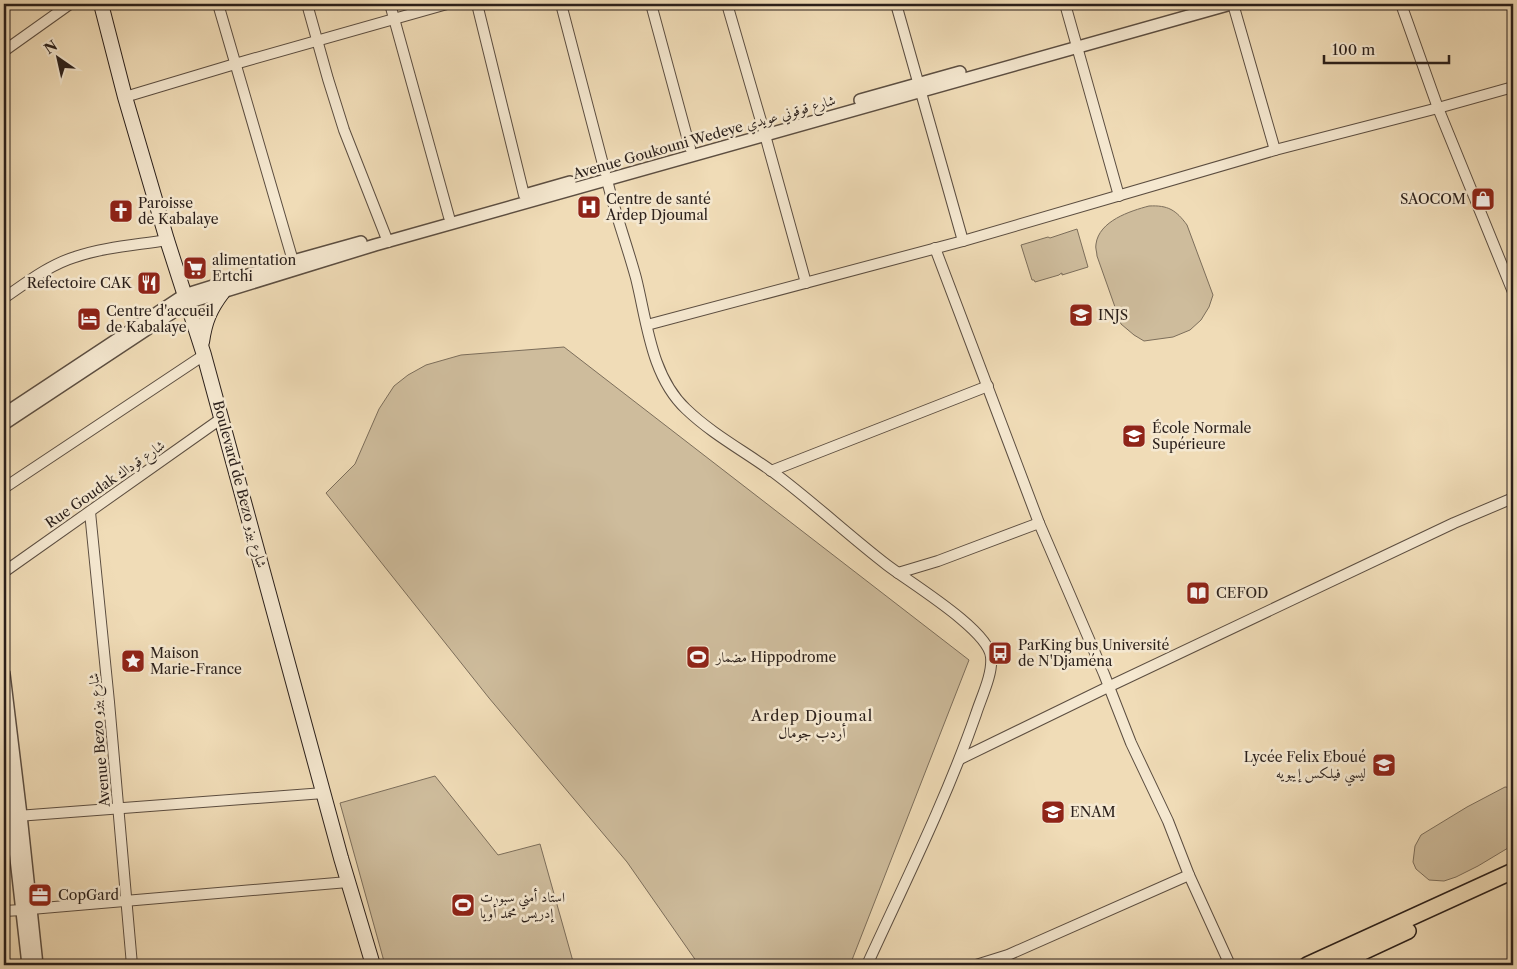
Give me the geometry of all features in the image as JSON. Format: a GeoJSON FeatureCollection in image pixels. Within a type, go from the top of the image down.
{"type":"FeatureCollection","features":[{"type":"Feature","properties":{"kind":"main road","name":"Boulevard de Bezo شارع بيزو"},"geometry":{"type":"LineString","coordinates":[[100,4],[167,240],[203,350],[348,882],[373,965]]}},
{"type":"Feature","properties":{"kind":"main road"},"geometry":{"type":"LineString","coordinates":[[203,350],[204,324],[212,306],[223,292]]}},
{"type":"Feature","properties":{"kind":"main road"},"geometry":{"type":"LineString","coordinates":[[1334,965],[1513,871]]}},
{"type":"Feature","properties":{"kind":"main road"},"geometry":{"type":"LineString","coordinates":[[1308,965],[1513,882]]}},
{"type":"Feature","properties":{"kind":"street"},"geometry":{"type":"LineString","coordinates":[[4,51],[70,4]]}},
{"type":"Feature","properties":{"kind":"street"},"geometry":{"type":"LineString","coordinates":[[218,4],[293,261]]}},
{"type":"Feature","properties":{"kind":"street"},"geometry":{"type":"LineString","coordinates":[[307,4],[344,130],[386,238]]}},
{"type":"Feature","properties":{"kind":"street"},"geometry":{"type":"LineString","coordinates":[[390,4],[449,217]]}},
{"type":"Feature","properties":{"kind":"street"},"geometry":{"type":"LineString","coordinates":[[125,97],[446,4]]}},
{"type":"Feature","properties":{"kind":"street"},"geometry":{"type":"LineString","coordinates":[[477,4],[524,195]]}},
{"type":"Feature","properties":{"kind":"street"},"geometry":{"type":"LineString","coordinates":[[561,4],[606,176],[636,278],[653,352],[667,386],[685,408],[731,445],[771,471],[887,565],[960,617],[987,645],[990,652],[992,660],[988,679],[960,760],[867,965]]}},
{"type":"Feature","properties":{"kind":"street"},"geometry":{"type":"LineString","coordinates":[[650,4],[690,148]]}},
{"type":"Feature","properties":{"kind":"street"},"geometry":{"type":"LineString","coordinates":[[727,4],[806,283]]}},
{"type":"Feature","properties":{"kind":"street"},"geometry":{"type":"LineString","coordinates":[[896,4],[963,241]]}},
{"type":"Feature","properties":{"kind":"street"},"geometry":{"type":"LineString","coordinates":[[1065,4],[1119,196]]}},
{"type":"Feature","properties":{"kind":"street","name":"Avenue Goukouni Wedeye شارع قوقوني عويدي"},"geometry":{"type":"LineString","coordinates":[[186,299],[293,261],[386,238],[606,176],[1076,43],[1202,4]]}},
{"type":"Feature","properties":{"kind":"street"},"geometry":{"type":"LineString","coordinates":[[1232,4],[1275,150]]}},
{"type":"Feature","properties":{"kind":"street","name":"Avenue Goukouni Wedeye شارع قوقوني عويدي"},"geometry":{"type":"LineString","coordinates":[[1076,43],[1232,4]]}},
{"type":"Feature","properties":{"kind":"street"},"geometry":{"type":"LineString","coordinates":[[1401,4],[1438,108],[1513,292]]}},
{"type":"Feature","properties":{"kind":"street"},"geometry":{"type":"LineString","coordinates":[[647,325],[963,241],[1275,150],[1513,87]]}},
{"type":"Feature","properties":{"kind":"street","name":"Avenue Goukouni Wedeye شارع قوقوني عويدي"},"geometry":{"type":"LineString","coordinates":[[186,299],[223,292],[449,217],[524,195],[606,176],[690,148],[764,131]]}},
{"type":"Feature","properties":{"kind":"street"},"geometry":{"type":"LineString","coordinates":[[4,298],[49,268],[74,257],[98,251],[167,240]]}},
{"type":"Feature","properties":{"kind":"street"},"geometry":{"type":"LineString","coordinates":[[935,248],[1039,523],[1093,648],[1131,743],[1168,822],[1189,875],[1230,965]]}},
{"type":"Feature","properties":{"kind":"street"},"geometry":{"type":"LineString","coordinates":[[4,414],[186,299]]}},
{"type":"Feature","properties":{"kind":"street"},"geometry":{"type":"LineString","coordinates":[[4,424],[186,299]]}},
{"type":"Feature","properties":{"kind":"street"},"geometry":{"type":"LineString","coordinates":[[4,488],[203,350]]}},
{"type":"Feature","properties":{"kind":"street"},"geometry":{"type":"LineString","coordinates":[[771,471],[988,386]]}},
{"type":"Feature","properties":{"kind":"street","name":"Rue Goudak شارع قوداك"},"geometry":{"type":"LineString","coordinates":[[4,572],[222,418]]}},
{"type":"Feature","properties":{"kind":"street"},"geometry":{"type":"LineString","coordinates":[[960,760],[1108,687],[1446,527],[1513,498]]}},
{"type":"Feature","properties":{"kind":"street","name":"Avenue Bezo شارع بيزو"},"geometry":{"type":"LineString","coordinates":[[90,512],[132,965]]}},
{"type":"Feature","properties":{"kind":"street"},"geometry":{"type":"LineString","coordinates":[[898,572],[938,561],[1039,523]]}},
{"type":"Feature","properties":{"kind":"street"},"geometry":{"type":"LineString","coordinates":[[4,674],[12,816]]}},
{"type":"Feature","properties":{"kind":"street"},"geometry":{"type":"LineString","coordinates":[[4,752],[12,816],[37,965]]}},
{"type":"Feature","properties":{"kind":"street"},"geometry":{"type":"LineString","coordinates":[[12,816],[324,793]]}},
{"type":"Feature","properties":{"kind":"street"},"geometry":{"type":"LineString","coordinates":[[976,965],[1008,955],[1189,875]]}},
{"type":"Feature","properties":{"kind":"street"},"geometry":{"type":"LineString","coordinates":[[4,911],[348,882]]}},
{"type":"Feature","properties":{"kind":"street"},"geometry":{"type":"LineString","coordinates":[[27,910],[28,965]]}},
{"type":"Feature","properties":{"kind":"shaded area"},"geometry":{"type":"Polygon","coordinates":[[[1149,206],[1161,206],[1175,212],[1187,225],[1213,295],[1209,307],[1201,320],[1190,330],[1173,337],[1144,341],[1121,324],[1097,256],[1096,245],[1098,236],[1109,223],[1125,214],[1149,206]]]}},
{"type":"Feature","properties":{"kind":"shaded area"},"geometry":{"type":"Polygon","coordinates":[[[1077,229],[1088,267],[1035,282],[1032,280],[1021,245],[1077,229]]]}},
{"type":"Feature","properties":{"kind":"shaded area","name":"مضمار Hippodrome"},"geometry":{"type":"Polygon","coordinates":[[[564,347],[969,660],[850,965],[699,965],[627,862],[489,698],[326,493],[355,464],[379,409],[394,386],[408,375],[426,365],[461,355],[564,347]]]}},
{"type":"Feature","properties":{"kind":"shaded area","name":"استاد أمني سبورت إدريس محمد أويا"},"geometry":{"type":"Polygon","coordinates":[[[435,776],[498,855],[540,844],[574,965],[385,965],[340,803],[435,776]]]}},
{"type":"Feature","properties":{"kind":"shaded area"},"geometry":{"type":"Polygon","coordinates":[[[1505,787],[1513,788],[1513,845],[1478,866],[1444,881],[1429,880],[1416,869],[1413,862],[1415,846],[1421,835],[1505,787]]]}},
{"type":"Feature","properties":{"kind":"place","name":"SAOCOM"},"geometry":{"type":"Point","coordinates":[1483,199]}},
{"type":"Feature","properties":{"kind":"place","name":"Centre de santé Ardep Djoumal"},"geometry":{"type":"Point","coordinates":[589,207]}},
{"type":"Feature","properties":{"kind":"place","name":"Paroisse de Kabalaye"},"geometry":{"type":"Point","coordinates":[121,211]}},
{"type":"Feature","properties":{"kind":"place","name":"alimentation Ertchi"},"geometry":{"type":"Point","coordinates":[195,268]}},
{"type":"Feature","properties":{"kind":"place","name":"Refectoire CAK"},"geometry":{"type":"Point","coordinates":[149,283]}},
{"type":"Feature","properties":{"kind":"place","name":"INJS"},"geometry":{"type":"Point","coordinates":[1081,315]}},
{"type":"Feature","properties":{"kind":"place","name":"Centre d'accueil de Kabalaye"},"geometry":{"type":"Point","coordinates":[89,319]}},
{"type":"Feature","properties":{"kind":"place","name":"École Normale Supérieure"},"geometry":{"type":"Point","coordinates":[1134,436]}},
{"type":"Feature","properties":{"kind":"place","name":"CEFOD"},"geometry":{"type":"Point","coordinates":[1198,593]}},
{"type":"Feature","properties":{"kind":"place","name":"ParKing bus Université de N'Djaména"},"geometry":{"type":"Point","coordinates":[1000,653]}},
{"type":"Feature","properties":{"kind":"place","name":"مضمار Hippodrome"},"geometry":{"type":"Point","coordinates":[698,657]}},
{"type":"Feature","properties":{"kind":"place","name":"Maison Marie-France"},"geometry":{"type":"Point","coordinates":[133,661]}},
{"type":"Feature","properties":{"kind":"place","name":"Lycée Felix Eboué ليسي فيلكس إيبويه"},"geometry":{"type":"Point","coordinates":[1384,765]}},
{"type":"Feature","properties":{"kind":"place","name":"ENAM"},"geometry":{"type":"Point","coordinates":[1053,812]}},
{"type":"Feature","properties":{"kind":"place","name":"CopGard"},"geometry":{"type":"Point","coordinates":[40,895]}},
{"type":"Feature","properties":{"kind":"place","name":"استاد أمني سبورت إدريس محمد أويا"},"geometry":{"type":"Point","coordinates":[463,905]}},
{"type":"Feature","properties":{"kind":"district","name":"Ardep Djoumal أردب جومال"},"geometry":{"type":"Point","coordinates":[812,724]}}]}
